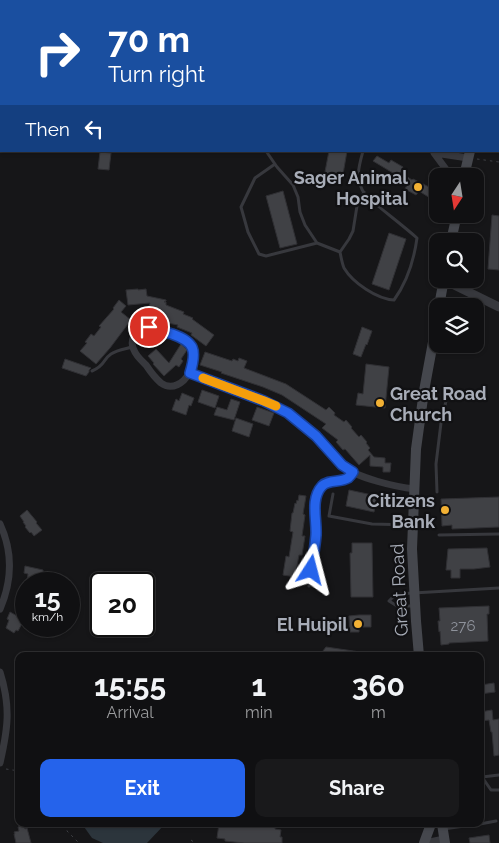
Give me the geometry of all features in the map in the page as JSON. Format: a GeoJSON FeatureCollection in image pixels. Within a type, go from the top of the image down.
{"type":"FeatureCollection","features":[{"type":"Feature","properties":{"kind":"main road"},"geometry":{"type":"LineString","coordinates":[[466,168],[469,155]]}},
{"type":"Feature","properties":{"kind":"main road","name":"Great Road"},"geometry":{"type":"LineString","coordinates":[[419,652],[412,548],[417,440],[431,353]]}},
{"type":"Feature","properties":{"kind":"main road"},"geometry":{"type":"LineString","coordinates":[[425,843],[430,827]]}},
{"type":"Feature","properties":{"kind":"street"},"geometry":{"type":"LineString","coordinates":[[433,152],[469,155]]}},
{"type":"Feature","properties":{"kind":"street"},"geometry":{"type":"LineString","coordinates":[[433,152],[445,168]]}},
{"type":"Feature","properties":{"kind":"street"},"geometry":{"type":"LineString","coordinates":[[463,288],[497,304]]}},
{"type":"Feature","properties":{"kind":"street"},"geometry":{"type":"LineString","coordinates":[[145,328],[158,329],[190,343],[193,351],[190,373],[178,385],[164,385],[136,354],[132,347],[132,340],[135,335],[139,330],[145,328]]}},
{"type":"Feature","properties":{"kind":"street"},"geometry":{"type":"LineString","coordinates":[[190,373],[264,401],[288,413],[316,436],[342,465],[353,472],[395,487],[415,489]]}},
{"type":"Feature","properties":{"kind":"street"},"geometry":{"type":"LineString","coordinates":[[0,524],[9,550],[10,562],[7,588],[0,609]]}},
{"type":"Feature","properties":{"kind":"street"},"geometry":{"type":"LineString","coordinates":[[0,672],[7,702],[8,716],[0,763]]}},
{"type":"Feature","properties":{"kind":"street"},"geometry":{"type":"LineString","coordinates":[[425,843],[443,834]]}},
{"type":"Feature","properties":{"kind":"lane"},"geometry":{"type":"LineString","coordinates":[[267,152],[293,186],[298,197],[300,212],[305,225],[318,243],[340,252]]}},
{"type":"Feature","properties":{"kind":"lane"},"geometry":{"type":"LineString","coordinates":[[363,152],[358,177],[359,186],[380,209],[400,222],[417,238],[415,253],[404,285],[394,300],[378,296],[357,282],[344,267],[340,252],[349,239],[357,206],[364,192]]}},
{"type":"Feature","properties":{"kind":"lane"},"geometry":{"type":"LineString","coordinates":[[275,164],[255,178],[241,207],[248,232],[259,254],[266,256],[318,243]]}},
{"type":"Feature","properties":{"kind":"lane"},"geometry":{"type":"LineString","coordinates":[[92,371],[99,368],[110,354],[132,347]]}},
{"type":"Feature","properties":{"kind":"lane"},"geometry":{"type":"LineString","coordinates":[[437,492],[436,464],[446,401]]}},
{"type":"Feature","properties":{"kind":"lane"},"geometry":{"type":"LineString","coordinates":[[309,586],[316,538],[315,503],[318,494],[322,486],[348,478],[353,472]]}},
{"type":"Feature","properties":{"kind":"lane"},"geometry":{"type":"LineString","coordinates":[[333,494],[329,516],[372,524],[413,525]]}},
{"type":"Feature","properties":{"kind":"lane"},"geometry":{"type":"LineString","coordinates":[[439,535],[499,534]]}},
{"type":"Feature","properties":{"kind":"lane"},"geometry":{"type":"LineString","coordinates":[[415,606],[397,606],[389,601],[396,594],[499,588]]}},
{"type":"Feature","properties":{"kind":"lane"},"geometry":{"type":"LineString","coordinates":[[484,776],[499,775]]}},
{"type":"Feature","properties":{"kind":"lane"},"geometry":{"type":"LineString","coordinates":[[484,780],[491,790],[499,790]]}},
{"type":"Feature","properties":{"kind":"lane"},"geometry":{"type":"LineString","coordinates":[[484,823],[496,821]]}},
{"type":"Feature","properties":{"kind":"lane"},"geometry":{"type":"LineString","coordinates":[[443,834],[468,827]]}},
{"type":"Feature","properties":{"kind":"path"},"geometry":{"type":"LineString","coordinates":[[469,155],[499,162]]}},
{"type":"Feature","properties":{"kind":"path"},"geometry":{"type":"LineString","coordinates":[[0,768],[15,770]]}},
{"type":"Feature","properties":{"kind":"path"},"geometry":{"type":"LineString","coordinates":[[66,827],[67,831],[79,843]]}},
{"type":"Feature","properties":{"kind":"path"},"geometry":{"type":"LineString","coordinates":[[191,840],[195,843]]}},
{"type":"Feature","properties":{"kind":"shaded area"},"geometry":{"type":"Polygon","coordinates":[[[84,827],[162,827],[147,843],[103,843],[92,838],[84,827]]]}},
{"type":"Feature","properties":{"kind":"building"},"geometry":{"type":"Polygon","coordinates":[[[100,152],[111,153],[109,170],[98,169],[100,152]]]}},
{"type":"Feature","properties":{"kind":"building"},"geometry":{"type":"Polygon","coordinates":[[[329,152],[347,152],[342,180],[324,177],[329,152]]]}},
{"type":"Feature","properties":{"kind":"building"},"geometry":{"type":"Polygon","coordinates":[[[377,156],[389,163],[391,160],[403,167],[398,176],[373,161],[377,156]]]}},
{"type":"Feature","properties":{"kind":"building","name":"Sager Animal Hospital"},"geometry":{"type":"Polygon","coordinates":[[[406,176],[429,187],[429,197],[419,191],[416,195],[405,189],[407,185],[402,182],[406,176]]]}},
{"type":"Feature","properties":{"kind":"building"},"geometry":{"type":"Polygon","coordinates":[[[283,191],[297,244],[280,248],[266,196],[283,191]]]}},
{"type":"Feature","properties":{"kind":"building"},"geometry":{"type":"Polygon","coordinates":[[[492,215],[499,216],[499,270],[488,269],[492,215]]]}},
{"type":"Feature","properties":{"kind":"building"},"geometry":{"type":"Polygon","coordinates":[[[389,233],[406,239],[389,290],[372,284],[389,233]]]}},
{"type":"Feature","properties":{"kind":"building"},"geometry":{"type":"Polygon","coordinates":[[[146,289],[147,296],[166,300],[164,302],[166,302],[166,305],[184,312],[183,314],[193,318],[214,335],[206,346],[191,335],[192,333],[177,327],[178,325],[157,321],[159,309],[149,306],[150,303],[128,305],[126,290],[146,289]]]}},
{"type":"Feature","properties":{"kind":"building"},"geometry":{"type":"Polygon","coordinates":[[[119,300],[126,306],[121,312],[131,320],[96,364],[80,351],[87,343],[85,342],[91,334],[94,336],[101,327],[99,326],[114,309],[119,300]]]}},
{"type":"Feature","properties":{"kind":"building"},"geometry":{"type":"Polygon","coordinates":[[[362,327],[372,331],[361,357],[353,354],[362,327]]]}},
{"type":"Feature","properties":{"kind":"building"},"geometry":{"type":"Polygon","coordinates":[[[181,344],[187,350],[181,359],[183,361],[179,367],[176,365],[164,376],[148,356],[156,349],[169,363],[181,344]]]}},
{"type":"Feature","properties":{"kind":"building"},"geometry":{"type":"Polygon","coordinates":[[[205,352],[232,361],[233,359],[238,361],[239,358],[247,361],[244,368],[286,384],[326,410],[329,407],[335,413],[334,415],[344,422],[346,420],[359,437],[361,435],[370,448],[368,450],[374,457],[385,458],[385,463],[391,463],[390,472],[383,472],[383,467],[370,466],[370,455],[359,465],[336,442],[338,440],[322,428],[326,424],[282,395],[200,365],[205,352]]]}},
{"type":"Feature","properties":{"kind":"building"},"geometry":{"type":"Polygon","coordinates":[[[65,359],[91,368],[86,376],[62,368],[65,359]]]}},
{"type":"Feature","properties":{"kind":"building"},"geometry":{"type":"Polygon","coordinates":[[[366,364],[389,367],[385,408],[356,405],[358,393],[363,394],[366,364]]]}},
{"type":"Feature","properties":{"kind":"building"},"geometry":{"type":"Polygon","coordinates":[[[202,390],[219,396],[215,408],[198,402],[202,390]]]}},
{"type":"Feature","properties":{"kind":"building"},"geometry":{"type":"Polygon","coordinates":[[[182,393],[194,398],[191,406],[189,405],[186,415],[172,410],[176,399],[179,401],[182,393]]]}},
{"type":"Feature","properties":{"kind":"building"},"geometry":{"type":"Polygon","coordinates":[[[231,399],[240,402],[234,420],[214,415],[217,407],[227,410],[231,399]]]}},
{"type":"Feature","properties":{"kind":"building"},"geometry":{"type":"Polygon","coordinates":[[[257,407],[274,413],[269,426],[252,420],[257,407]]]}},
{"type":"Feature","properties":{"kind":"building"},"geometry":{"type":"Polygon","coordinates":[[[236,418],[253,424],[249,437],[232,431],[236,418]]]}},
{"type":"Feature","properties":{"kind":"building"},"geometry":{"type":"Polygon","coordinates":[[[349,490],[377,496],[374,512],[346,506],[349,490]]]}},
{"type":"Feature","properties":{"kind":"building"},"geometry":{"type":"Polygon","coordinates":[[[299,495],[306,496],[302,536],[305,536],[302,555],[299,555],[295,577],[283,575],[286,556],[289,557],[293,532],[290,531],[292,513],[299,495]]]}},
{"type":"Feature","properties":{"kind":"building"},"geometry":{"type":"Polygon","coordinates":[[[499,497],[499,527],[452,529],[452,525],[442,526],[441,499],[499,497]]]}},
{"type":"Feature","properties":{"kind":"building"},"geometry":{"type":"Polygon","coordinates":[[[27,510],[42,530],[34,536],[25,527],[20,516],[27,510]]]}},
{"type":"Feature","properties":{"kind":"building"},"geometry":{"type":"Polygon","coordinates":[[[352,543],[372,543],[373,597],[351,597],[350,553],[352,553],[352,543]]]}},
{"type":"Feature","properties":{"kind":"building"},"geometry":{"type":"Polygon","coordinates":[[[487,548],[490,567],[460,569],[460,578],[451,578],[451,570],[446,570],[448,549],[487,548]]]}},
{"type":"Feature","properties":{"kind":"building"},"geometry":{"type":"Polygon","coordinates":[[[25,566],[43,570],[43,572],[24,572],[25,566]]]}},
{"type":"Feature","properties":{"kind":"building"},"geometry":{"type":"Polygon","coordinates":[[[489,606],[489,614],[487,614],[488,641],[441,645],[438,621],[440,621],[439,608],[489,606]]]}},
{"type":"Feature","properties":{"kind":"building"},"geometry":{"type":"Polygon","coordinates":[[[10,612],[15,615],[14,633],[6,628],[9,620],[7,619],[10,612]]]}},
{"type":"Feature","properties":{"kind":"building","name":"El Huipil"},"geometry":{"type":"Polygon","coordinates":[[[371,615],[371,627],[359,627],[359,632],[350,632],[349,616],[371,615]]]}},
{"type":"Feature","properties":{"kind":"building"},"geometry":{"type":"Polygon","coordinates":[[[326,647],[360,652],[322,652],[326,647]]]}},
{"type":"Feature","properties":{"kind":"building"},"geometry":{"type":"Polygon","coordinates":[[[494,683],[495,692],[484,693],[484,685],[494,683]]]}},
{"type":"Feature","properties":{"kind":"building"},"geometry":{"type":"Polygon","coordinates":[[[492,710],[493,720],[499,719],[499,755],[494,756],[492,732],[489,720],[484,721],[484,711],[492,710]]]}},
{"type":"Feature","properties":{"kind":"building"},"geometry":{"type":"Polygon","coordinates":[[[18,827],[27,828],[31,843],[16,843],[14,832],[19,831],[18,827]]]}},
{"type":"Feature","properties":{"kind":"building"},"geometry":{"type":"Polygon","coordinates":[[[219,827],[275,827],[275,829],[281,830],[280,837],[282,837],[282,843],[244,843],[217,838],[219,827]]]}},
{"type":"Feature","properties":{"kind":"building"},"geometry":{"type":"Polygon","coordinates":[[[489,835],[490,843],[470,843],[469,838],[489,835]]]}},
{"type":"Feature","properties":{"kind":"slow traffic"},"geometry":{"type":"LineString","coordinates":[[203,378],[276,406]]}},
{"type":"Feature","properties":{"kind":"place","name":"Sager Animal Hospital"},"geometry":{"type":"Point","coordinates":[418,187]}},
{"type":"Feature","properties":{"kind":"place","name":"Great Road Church"},"geometry":{"type":"Point","coordinates":[380,403]}},
{"type":"Feature","properties":{"kind":"place","name":"Citizens Bank"},"geometry":{"type":"Point","coordinates":[445,510]}},
{"type":"Feature","properties":{"kind":"place","name":"El Huipil"},"geometry":{"type":"Point","coordinates":[358,624]}},
{"type":"Feature","properties":{"kind":"route"},"geometry":{"type":"LineString","coordinates":[[149,327],[182,338],[190,343],[193,354],[190,373],[280,408],[305,426],[342,465],[353,472],[348,478],[322,486],[318,494],[315,503],[316,538],[311,570]]}}]}
